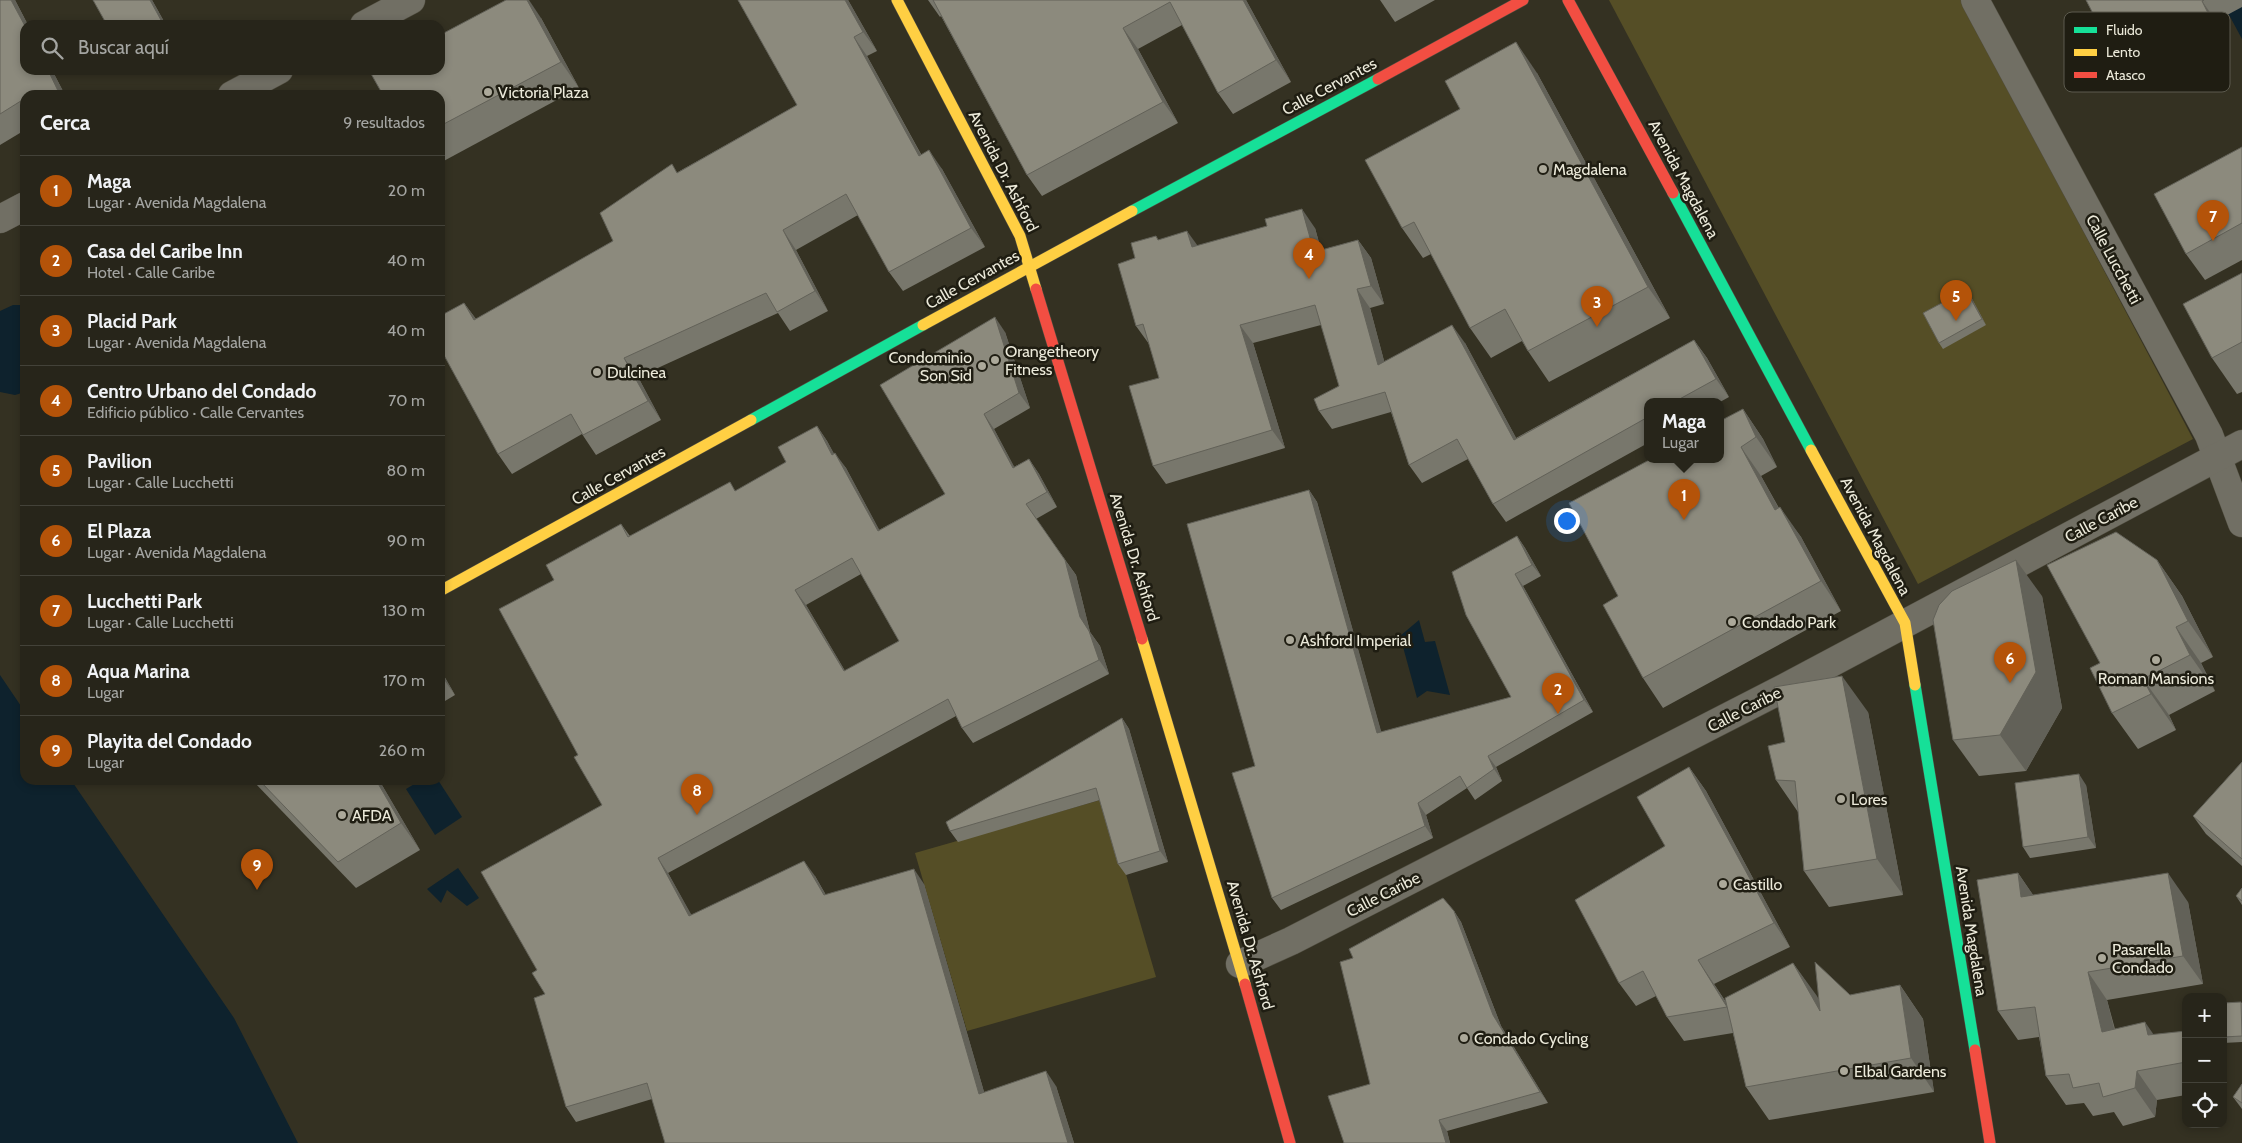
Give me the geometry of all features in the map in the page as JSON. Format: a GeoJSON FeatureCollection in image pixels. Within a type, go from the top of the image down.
{"type":"FeatureCollection","features":[{"type":"Feature","properties":{"kind":"street"},"geometry":{"type":"LineString","coordinates":[[373,20],[410,0]]}},
{"type":"Feature","properties":{"kind":"street","name":"Avenida Dr. Ashford"},"geometry":{"type":"LineString","coordinates":[[898,0],[1020,236],[1240,964],[1290,1143]]}},
{"type":"Feature","properties":{"kind":"street","name":"Calle Cervantes"},"geometry":{"type":"LineString","coordinates":[[445,588],[1030,266],[1523,0]]}},
{"type":"Feature","properties":{"kind":"street","name":"Avenida Magdalena"},"geometry":{"type":"LineString","coordinates":[[1568,0],[1905,623],[1990,1143]]}},
{"type":"Feature","properties":{"kind":"street","name":"Calle Lucchetti"},"geometry":{"type":"LineString","coordinates":[[1975,0],[2209,434],[2242,523]]}},
{"type":"Feature","properties":{"kind":"street"},"geometry":{"type":"LineString","coordinates":[[241,90],[270,75]]}},
{"type":"Feature","properties":{"kind":"street"},"geometry":{"type":"LineString","coordinates":[[0,219],[20,209]]}},
{"type":"Feature","properties":{"kind":"street","name":"Calle Caribe"},"geometry":{"type":"LineString","coordinates":[[1240,964],[1291,941],[1777,692],[2242,444]]}},
{"type":"Feature","properties":{"kind":"shaded area"},"geometry":{"type":"Polygon","coordinates":[[[1609,0],[1961,0],[2193,439],[1918,584],[1609,0]]]}},
{"type":"Feature","properties":{"kind":"shaded area"},"geometry":{"type":"Polygon","coordinates":[[[1104,799],[1156,977],[967,1031],[915,853],[1104,799]]]}},
{"type":"Feature","properties":{"kind":"water"},"geometry":{"type":"Polygon","coordinates":[[[2242,6],[2242,39],[2230,17],[2230,12],[2242,6]]]}},
{"type":"Feature","properties":{"kind":"water"},"geometry":{"type":"Polygon","coordinates":[[[13,305],[20,305],[20,394],[15,395],[0,392],[0,311],[13,305]]]}},
{"type":"Feature","properties":{"kind":"water"},"geometry":{"type":"Polygon","coordinates":[[[1419,620],[1425,642],[1435,641],[1450,695],[1427,691],[1417,698],[1400,636],[1419,620]]]}},
{"type":"Feature","properties":{"kind":"water"},"geometry":{"type":"Polygon","coordinates":[[[0,675],[20,705],[20,785],[74,785],[234,1018],[298,1143],[0,1143],[0,675]]]}},
{"type":"Feature","properties":{"kind":"water"},"geometry":{"type":"Polygon","coordinates":[[[413,785],[441,785],[462,817],[435,835],[406,789],[413,785]]]}},
{"type":"Feature","properties":{"kind":"water"},"geometry":{"type":"Polygon","coordinates":[[[458,868],[479,898],[467,906],[447,890],[441,903],[427,889],[458,868]]]}},
{"type":"Feature","properties":{"kind":"building"},"geometry":{"type":"Polygon","coordinates":[[[0,0],[11,0],[22,20],[20,20],[20,75],[50,75],[58,90],[20,90],[20,102],[0,114],[0,0]]]}},
{"type":"Feature","properties":{"kind":"building"},"geometry":{"type":"Polygon","coordinates":[[[93,0],[150,0],[161,20],[104,20],[93,0]]]}},
{"type":"Feature","properties":{"kind":"building"},"geometry":{"type":"Polygon","coordinates":[[[506,0],[527,0],[561,62],[445,123],[445,90],[380,90],[372,75],[445,75],[445,32],[506,0]]]}},
{"type":"Feature","properties":{"kind":"building"},"geometry":{"type":"Polygon","coordinates":[[[738,0],[845,0],[863,32],[854,37],[919,156],[929,150],[971,228],[889,272],[846,194],[783,230],[815,291],[777,312],[766,293],[624,358],[648,401],[583,435],[571,414],[498,454],[445,357],[445,313],[464,303],[474,320],[613,241],[600,213],[672,164],[677,173],[797,105],[738,0]]]}},
{"type":"Feature","properties":{"kind":"building"},"geometry":{"type":"Polygon","coordinates":[[[933,0],[1243,0],[1276,60],[1218,93],[1170,2],[1123,28],[1163,102],[1027,175],[933,0]]]}},
{"type":"Feature","properties":{"kind":"building"},"geometry":{"type":"Polygon","coordinates":[[[2086,0],[2204,0],[2202,1],[2208,12],[2092,12],[2086,0]]]}},
{"type":"Feature","properties":{"kind":"building"},"geometry":{"type":"Polygon","coordinates":[[[1516,42],[1648,287],[1528,351],[1505,309],[1470,328],[1414,222],[1402,228],[1365,160],[1460,109],[1445,81],[1516,42]]]}},
{"type":"Feature","properties":{"kind":"building"},"geometry":{"type":"Polygon","coordinates":[[[2242,147],[2242,223],[2186,254],[2154,194],[2242,147]]]}},
{"type":"Feature","properties":{"kind":"building"},"geometry":{"type":"Polygon","coordinates":[[[1302,209],[1314,252],[1358,240],[1371,286],[1357,289],[1378,365],[1452,325],[1514,440],[1694,340],[1716,379],[1681,398],[1644,398],[1644,419],[1493,504],[1457,439],[1409,465],[1385,392],[1319,411],[1314,399],[1339,386],[1315,305],[1240,325],[1272,430],[1153,466],[1129,386],[1159,378],[1143,324],[1136,326],[1118,264],[1135,258],[1131,243],[1156,236],[1158,240],[1187,231],[1192,247],[1267,226],[1265,219],[1302,209]]]}},
{"type":"Feature","properties":{"kind":"building"},"geometry":{"type":"Polygon","coordinates":[[[2242,273],[2242,342],[2212,358],[2183,304],[2242,273]]]}},
{"type":"Feature","properties":{"kind":"building"},"geometry":{"type":"Polygon","coordinates":[[[1966,290],[1982,319],[1939,343],[1923,313],[1966,290]]]}},
{"type":"Feature","properties":{"kind":"building"},"geometry":{"type":"Polygon","coordinates":[[[995,317],[1019,393],[984,414],[1013,468],[1029,459],[1047,492],[1026,504],[1065,560],[1080,617],[1089,631],[1099,660],[962,728],[948,699],[658,858],[689,916],[804,861],[824,895],[914,869],[979,1094],[1046,1071],[1068,1143],[665,1143],[647,1083],[566,1107],[534,998],[545,994],[532,973],[537,970],[481,872],[602,805],[574,757],[578,755],[499,609],[554,580],[546,565],[621,524],[628,537],[730,482],[735,491],[786,462],[778,447],[817,426],[832,455],[835,453],[878,531],[945,494],[880,385],[995,317]],[[852,558],[795,590],[844,671],[899,641],[852,558]]]}},
{"type":"Feature","properties":{"kind":"building"},"geometry":{"type":"Polygon","coordinates":[[[1743,409],[1756,437],[1741,447],[1775,510],[1780,507],[1821,581],[1643,678],[1603,605],[1618,596],[1569,503],[1644,463],[1724,463],[1724,419],[1743,409]]]}},
{"type":"Feature","properties":{"kind":"building"},"geometry":{"type":"Polygon","coordinates":[[[1309,490],[1377,733],[1511,697],[1466,615],[1452,572],[1517,536],[1532,565],[1515,574],[1584,700],[1488,756],[1494,769],[1467,788],[1460,776],[1418,803],[1425,826],[1272,898],[1232,773],[1255,766],[1187,524],[1309,490]]]}},
{"type":"Feature","properties":{"kind":"building","name":"Roman Mansions"},"geometry":{"type":"Polygon","coordinates":[[[2116,532],[2157,560],[2188,621],[2176,627],[2190,655],[2143,679],[2151,694],[2112,713],[2090,668],[2100,663],[2047,565],[2116,532]]]}},
{"type":"Feature","properties":{"kind":"building"},"geometry":{"type":"Polygon","coordinates":[[[2016,560],[2036,672],[2000,735],[1953,740],[1933,620],[1939,605],[1952,591],[2016,560]]]}},
{"type":"Feature","properties":{"kind":"building"},"geometry":{"type":"Polygon","coordinates":[[[1842,676],[1877,859],[1804,871],[1795,781],[1776,780],[1768,746],[1785,742],[1774,687],[1842,676]]]}},
{"type":"Feature","properties":{"kind":"building"},"geometry":{"type":"Polygon","coordinates":[[[1122,718],[1160,851],[1118,864],[1096,788],[950,831],[946,822],[1122,718]]]}},
{"type":"Feature","properties":{"kind":"building"},"geometry":{"type":"Polygon","coordinates":[[[2242,762],[2242,859],[2193,816],[2242,762]]]}},
{"type":"Feature","properties":{"kind":"building"},"geometry":{"type":"Polygon","coordinates":[[[1689,767],[1774,923],[1698,960],[1727,1007],[1667,1017],[1643,971],[1619,983],[1575,900],[1665,846],[1637,797],[1689,767]]]}},
{"type":"Feature","properties":{"kind":"building"},"geometry":{"type":"Polygon","coordinates":[[[2079,774],[2088,837],[2023,847],[2015,783],[2079,774]]]}},
{"type":"Feature","properties":{"kind":"building","name":"AFDA"},"geometry":{"type":"Polygon","coordinates":[[[264,785],[379,785],[401,823],[338,862],[264,785]]]}},
{"type":"Feature","properties":{"kind":"building"},"geometry":{"type":"Polygon","coordinates":[[[2018,873],[2021,897],[2168,873],[2183,956],[2088,972],[2102,1032],[2145,1022],[2148,1035],[2182,1031],[2182,1063],[2137,1071],[2135,1088],[2103,1097],[2099,1083],[2073,1088],[2069,1074],[2046,1076],[2035,1007],[1998,1011],[1977,880],[2018,873]]]}},
{"type":"Feature","properties":{"kind":"building"},"geometry":{"type":"Polygon","coordinates":[[[2242,888],[2242,901],[2236,896],[2242,888]]]}},
{"type":"Feature","properties":{"kind":"building"},"geometry":{"type":"Polygon","coordinates":[[[1443,898],[1454,911],[1493,1015],[1540,1092],[1439,1120],[1446,1143],[1344,1143],[1328,1096],[1370,1084],[1340,962],[1353,958],[1349,949],[1443,898]]]}},
{"type":"Feature","properties":{"kind":"building"},"geometry":{"type":"Polygon","coordinates":[[[1815,962],[1850,995],[1900,985],[1911,1058],[1746,1087],[1725,998],[1793,963],[1820,1011],[1815,962]]]}},
{"type":"Feature","properties":{"kind":"building"},"geometry":{"type":"Polygon","coordinates":[[[2241,1002],[2242,1036],[2227,1037],[2227,1003],[2241,1002]]]}},
{"type":"Feature","properties":{"kind":"building"},"geometry":{"type":"Polygon","coordinates":[[[2242,1084],[2242,1103],[2233,1097],[2242,1084]]]}},
{"type":"Feature","properties":{"kind":"traffic: fast"},"geometry":{"type":"LineString","coordinates":[[1132,211],[1378,79]]}},
{"type":"Feature","properties":{"kind":"traffic: fast"},"geometry":{"type":"LineString","coordinates":[[1673,193],[1811,450]]}},
{"type":"Feature","properties":{"kind":"traffic: fast"},"geometry":{"type":"LineString","coordinates":[[751,420],[923,325]]}},
{"type":"Feature","properties":{"kind":"traffic: fast"},"geometry":{"type":"LineString","coordinates":[[1915,685],[1975,1050]]}},
{"type":"Feature","properties":{"kind":"traffic: slow"},"geometry":{"type":"LineString","coordinates":[[897,0],[1020,236],[1036,289]]}},
{"type":"Feature","properties":{"kind":"traffic: slow"},"geometry":{"type":"LineString","coordinates":[[923,325],[1132,211]]}},
{"type":"Feature","properties":{"kind":"traffic: slow"},"geometry":{"type":"LineString","coordinates":[[445,588],[751,420]]}},
{"type":"Feature","properties":{"kind":"traffic: slow"},"geometry":{"type":"LineString","coordinates":[[1811,450],[1905,623],[1915,685]]}},
{"type":"Feature","properties":{"kind":"traffic: slow"},"geometry":{"type":"LineString","coordinates":[[1142,639],[1245,984]]}},
{"type":"Feature","properties":{"kind":"traffic: jam"},"geometry":{"type":"LineString","coordinates":[[1378,79],[1523,0]]}},
{"type":"Feature","properties":{"kind":"traffic: jam"},"geometry":{"type":"LineString","coordinates":[[1568,0],[1673,193]]}},
{"type":"Feature","properties":{"kind":"traffic: jam"},"geometry":{"type":"LineString","coordinates":[[1036,289],[1142,639]]}},
{"type":"Feature","properties":{"kind":"traffic: jam"},"geometry":{"type":"LineString","coordinates":[[1245,984],[1290,1143]]}},
{"type":"Feature","properties":{"kind":"traffic: jam"},"geometry":{"type":"LineString","coordinates":[[1975,1050],[1990,1143]]}},
{"type":"Feature","properties":{"kind":"place","name":"Victoria Plaza"},"geometry":{"type":"Point","coordinates":[488,92]}},
{"type":"Feature","properties":{"kind":"place","name":"Magdalena"},"geometry":{"type":"Point","coordinates":[1543,169]}},
{"type":"Feature","properties":{"kind":"place","name":"Lucchetti Park"},"geometry":{"type":"Point","coordinates":[2213,241]}},
{"type":"Feature","properties":{"kind":"place","name":"Centro Urbano del Condado"},"geometry":{"type":"Point","coordinates":[1309,279]}},
{"type":"Feature","properties":{"kind":"place","name":"Pavilion"},"geometry":{"type":"Point","coordinates":[1956,321]}},
{"type":"Feature","properties":{"kind":"place","name":"Placid Park"},"geometry":{"type":"Point","coordinates":[1597,327]}},
{"type":"Feature","properties":{"kind":"place","name":"Orangetheory Fitness"},"geometry":{"type":"Point","coordinates":[995,360]}},
{"type":"Feature","properties":{"kind":"place","name":"Condominio Son Sid"},"geometry":{"type":"Point","coordinates":[982,366]}},
{"type":"Feature","properties":{"kind":"place","name":"Dulcinea"},"geometry":{"type":"Point","coordinates":[597,372]}},
{"type":"Feature","properties":{"kind":"place","name":"Maga"},"geometry":{"type":"Point","coordinates":[1684,520]}},
{"type":"Feature","properties":{"kind":"place","name":"Condado Park"},"geometry":{"type":"Point","coordinates":[1732,622]}},
{"type":"Feature","properties":{"kind":"place","name":"Ashford Imperial"},"geometry":{"type":"Point","coordinates":[1290,640]}},
{"type":"Feature","properties":{"kind":"place","name":"Roman Mansions"},"geometry":{"type":"Point","coordinates":[2156,660]}},
{"type":"Feature","properties":{"kind":"place","name":"El Plaza"},"geometry":{"type":"Point","coordinates":[2010,683]}},
{"type":"Feature","properties":{"kind":"place","name":"Casa del Caribe Inn"},"geometry":{"type":"Point","coordinates":[1558,714]}},
{"type":"Feature","properties":{"kind":"place","name":"Lores"},"geometry":{"type":"Point","coordinates":[1841,799]}},
{"type":"Feature","properties":{"kind":"place","name":"AFDA"},"geometry":{"type":"Point","coordinates":[342,815]}},
{"type":"Feature","properties":{"kind":"place","name":"Aqua Marina"},"geometry":{"type":"Point","coordinates":[697,815]}},
{"type":"Feature","properties":{"kind":"place","name":"Castillo"},"geometry":{"type":"Point","coordinates":[1723,884]}},
{"type":"Feature","properties":{"kind":"place","name":"Playita del Condado"},"geometry":{"type":"Point","coordinates":[257,890]}},
{"type":"Feature","properties":{"kind":"place","name":"Pasarella Condado"},"geometry":{"type":"Point","coordinates":[2102,958]}},
{"type":"Feature","properties":{"kind":"place","name":"Condado Cycling"},"geometry":{"type":"Point","coordinates":[1464,1038]}},
{"type":"Feature","properties":{"kind":"place","name":"Elbal Gardens"},"geometry":{"type":"Point","coordinates":[1844,1071]}}]}
